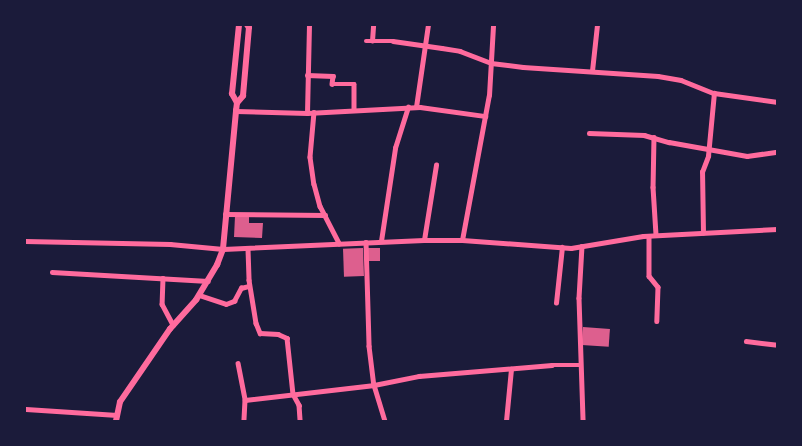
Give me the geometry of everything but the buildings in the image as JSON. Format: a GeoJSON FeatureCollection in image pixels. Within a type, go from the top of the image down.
{"type":"FeatureCollection","features":[{"type":"Feature","properties":{"kind":"main road"},"geometry":{"type":"LineString","coordinates":[[237,103],[232,94],[239,25]]}},
{"type":"Feature","properties":{"kind":"main road"},"geometry":{"type":"LineString","coordinates":[[117,418],[120,402],[173,325],[199,295],[208,281],[223,249],[237,103],[243,96],[247,25]]}},
{"type":"Feature","properties":{"kind":"street"},"geometry":{"type":"LineString","coordinates":[[307,113],[309,25]]}},
{"type":"Feature","properties":{"kind":"street"},"geometry":{"type":"LineString","coordinates":[[372,41],[373,25]]}},
{"type":"Feature","properties":{"kind":"street"},"geometry":{"type":"LineString","coordinates":[[416,107],[428,25]]}},
{"type":"Feature","properties":{"kind":"street"},"geometry":{"type":"LineString","coordinates":[[462,240],[489,95],[492,25]]}},
{"type":"Feature","properties":{"kind":"street"},"geometry":{"type":"LineString","coordinates":[[592,71],[597,25]]}},
{"type":"Feature","properties":{"kind":"street"},"geometry":{"type":"LineString","coordinates":[[366,41],[393,41],[460,51],[491,63],[523,67],[658,76],[681,80],[714,93],[777,102]]}},
{"type":"Feature","properties":{"kind":"street"},"geometry":{"type":"LineString","coordinates":[[307,75],[333,76],[332,84],[354,84],[354,109]]}},
{"type":"Feature","properties":{"kind":"street"},"geometry":{"type":"LineString","coordinates":[[703,233],[702,172],[707,163],[714,93]]}},
{"type":"Feature","properties":{"kind":"street"},"geometry":{"type":"LineString","coordinates":[[381,241],[395,148],[408,107]]}},
{"type":"Feature","properties":{"kind":"street"},"geometry":{"type":"LineString","coordinates":[[236,111],[307,113],[416,107],[485,116]]}},
{"type":"Feature","properties":{"kind":"street"},"geometry":{"type":"LineString","coordinates":[[314,112],[310,157],[314,184],[325,215],[339,243]]}},
{"type":"Feature","properties":{"kind":"street"},"geometry":{"type":"LineString","coordinates":[[589,133],[644,135],[747,156],[777,152]]}},
{"type":"Feature","properties":{"kind":"street"},"geometry":{"type":"LineString","coordinates":[[654,138],[653,188],[656,235]]}},
{"type":"Feature","properties":{"kind":"street"},"geometry":{"type":"LineString","coordinates":[[424,240],[436,165]]}},
{"type":"Feature","properties":{"kind":"street"},"geometry":{"type":"LineString","coordinates":[[225,214],[325,215]]}},
{"type":"Feature","properties":{"kind":"street"},"geometry":{"type":"LineString","coordinates":[[25,241],[170,244],[223,249],[248,249],[381,241],[462,240],[562,247],[582,246],[656,235],[777,229]]}},
{"type":"Feature","properties":{"kind":"street"},"geometry":{"type":"LineString","coordinates":[[649,236],[648,276],[658,287],[657,321]]}},
{"type":"Feature","properties":{"kind":"street"},"geometry":{"type":"LineString","coordinates":[[366,242],[369,346],[374,385],[385,421]]}},
{"type":"Feature","properties":{"kind":"street"},"geometry":{"type":"LineString","coordinates":[[582,246],[579,298],[583,421]]}},
{"type":"Feature","properties":{"kind":"street"},"geometry":{"type":"LineString","coordinates":[[556,303],[562,247]]}},
{"type":"Feature","properties":{"kind":"street"},"geometry":{"type":"LineString","coordinates":[[248,249],[250,286],[256,323],[260,333],[278,334],[287,338],[293,394],[299,405],[300,421]]}},
{"type":"Feature","properties":{"kind":"street"},"geometry":{"type":"LineString","coordinates":[[52,272],[208,281]]}},
{"type":"Feature","properties":{"kind":"street"},"geometry":{"type":"LineString","coordinates":[[164,278],[162,304],[173,325]]}},
{"type":"Feature","properties":{"kind":"street"},"geometry":{"type":"LineString","coordinates":[[199,295],[226,304],[234,301],[241,288],[250,286]]}},
{"type":"Feature","properties":{"kind":"street"},"geometry":{"type":"LineString","coordinates":[[746,341],[777,345]]}},
{"type":"Feature","properties":{"kind":"street"},"geometry":{"type":"LineString","coordinates":[[238,363],[245,400],[244,421]]}},
{"type":"Feature","properties":{"kind":"street"},"geometry":{"type":"LineString","coordinates":[[245,400],[374,385],[419,376],[581,365]]}},
{"type":"Feature","properties":{"kind":"street"},"geometry":{"type":"LineString","coordinates":[[506,421],[511,369]]}},
{"type":"Feature","properties":{"kind":"street"},"geometry":{"type":"LineString","coordinates":[[26,410],[117,418]]}}]}
